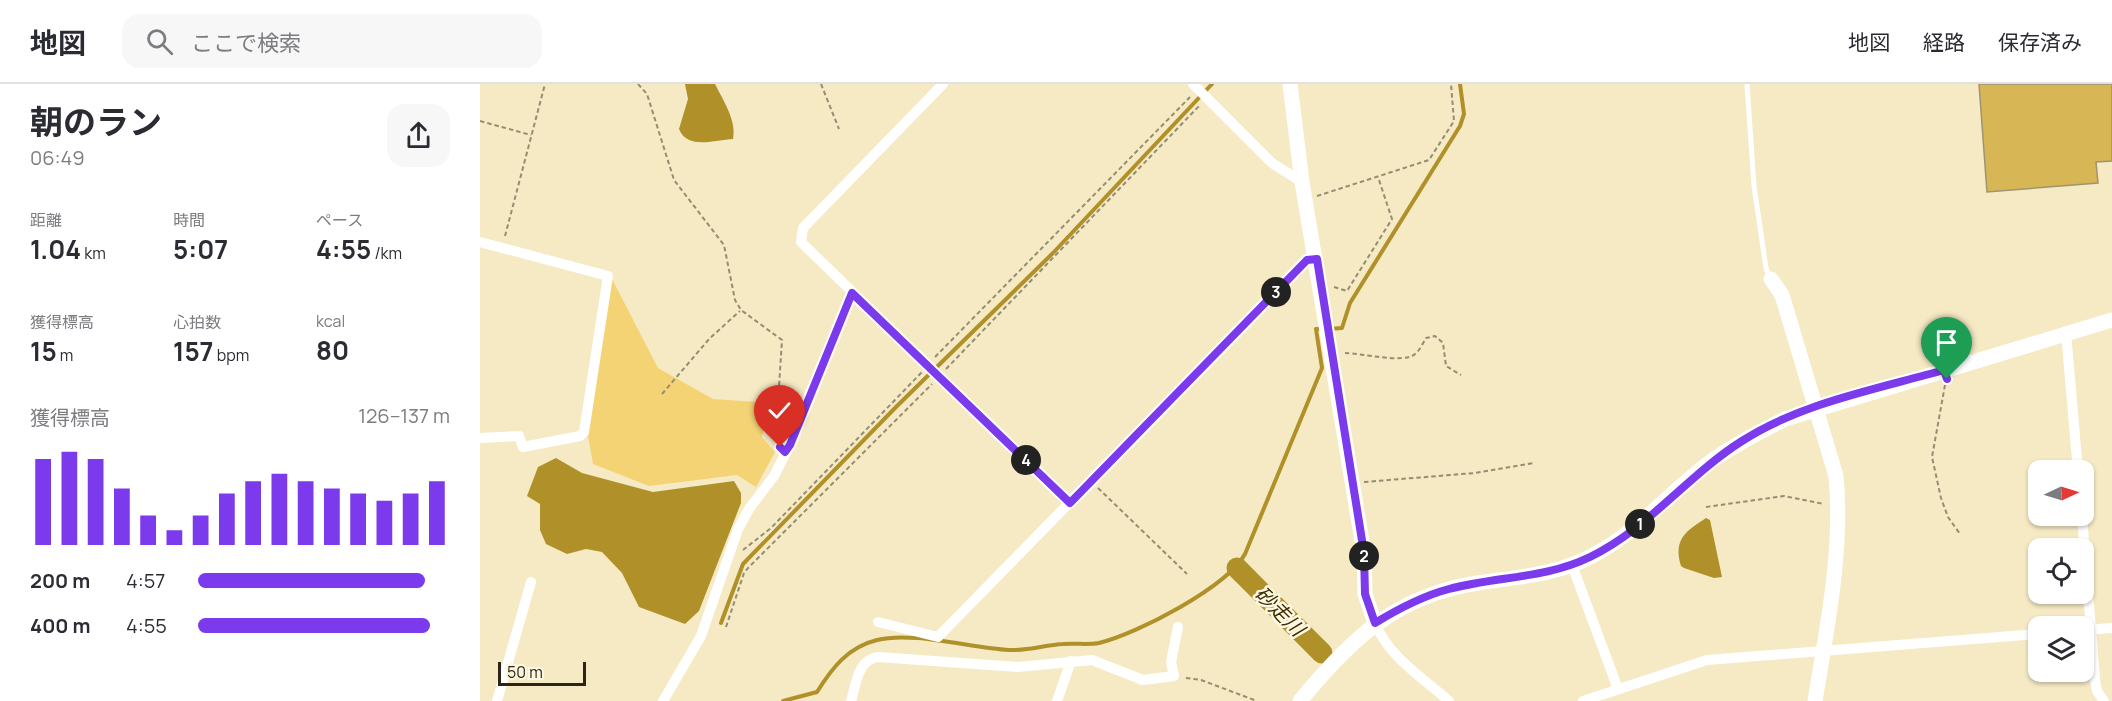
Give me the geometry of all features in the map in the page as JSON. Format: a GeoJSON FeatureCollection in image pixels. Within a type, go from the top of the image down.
{"type":"FeatureCollection","features":[{"type":"Feature","properties":{"kind":"street"},"geometry":{"type":"LineString","coordinates":[[944,84],[801,232],[801,242],[1070,503]]}},
{"type":"Feature","properties":{"kind":"street"},"geometry":{"type":"LineString","coordinates":[[1290,84],[1304,190],[1364,553],[1365,594],[1380,638],[1449,701]]}},
{"type":"Feature","properties":{"kind":"street"},"geometry":{"type":"LineString","coordinates":[[1200,92],[1272,163],[1304,190]]}},
{"type":"Feature","properties":{"kind":"street"},"geometry":{"type":"LineString","coordinates":[[480,242],[608,276],[584,432],[580,436],[523,447],[519,436],[480,438]]}},
{"type":"Feature","properties":{"kind":"street"},"geometry":{"type":"LineString","coordinates":[[878,622],[884,621],[938,641],[1307,260],[1317,259]]}},
{"type":"Feature","properties":{"kind":"street"},"geometry":{"type":"LineString","coordinates":[[1771,279],[1782,295],[1832,455],[1839,504],[1837,554],[1815,701]]}},
{"type":"Feature","properties":{"kind":"street"},"geometry":{"type":"LineString","coordinates":[[663,701],[701,636],[749,509],[774,476],[852,293]]}},
{"type":"Feature","properties":{"kind":"street"},"geometry":{"type":"LineString","coordinates":[[1300,701],[1331,664],[1375,623],[1401,608],[1449,589],[1531,577],[1572,565],[1624,536],[1709,463],[1743,440],[1785,419],[1817,407],[2112,320]]}},
{"type":"Feature","properties":{"kind":"street"},"geometry":{"type":"LineString","coordinates":[[2066,333],[2077,460]]}},
{"type":"Feature","properties":{"kind":"street"},"geometry":{"type":"LineString","coordinates":[[2082,526],[2086,616]]}},
{"type":"Feature","properties":{"kind":"street"},"geometry":{"type":"LineString","coordinates":[[1572,565],[1618,689]]}},
{"type":"Feature","properties":{"kind":"street"},"geometry":{"type":"LineString","coordinates":[[497,701],[531,582]]}},
{"type":"Feature","properties":{"kind":"street"},"geometry":{"type":"LineString","coordinates":[[851,701],[862,666],[870,658],[1018,668],[1092,660],[1143,680],[1174,676],[1171,662],[1178,627]]}},
{"type":"Feature","properties":{"kind":"street"},"geometry":{"type":"LineString","coordinates":[[2094,629],[2112,628]]}},
{"type":"Feature","properties":{"kind":"street"},"geometry":{"type":"LineString","coordinates":[[1583,701],[1707,660],[2028,635]]}},
{"type":"Feature","properties":{"kind":"street"},"geometry":{"type":"LineString","coordinates":[[1057,701],[1071,661]]}},
{"type":"Feature","properties":{"kind":"street"},"geometry":{"type":"LineString","coordinates":[[2094,672],[2097,690],[2104,701]]}},
{"type":"Feature","properties":{"kind":"lane"},"geometry":{"type":"LineString","coordinates":[[1747,84],[1754,186],[1766,268],[1771,279]]}},
{"type":"Feature","properties":{"kind":"path"},"geometry":{"type":"LineString","coordinates":[[502,248],[545,84]]}},
{"type":"Feature","properties":{"kind":"path"},"geometry":{"type":"LineString","coordinates":[[638,84],[647,94],[674,180],[724,245],[735,300],[741,310],[782,340],[776,434],[780,447],[785,452]]}},
{"type":"Feature","properties":{"kind":"path"},"geometry":{"type":"LineString","coordinates":[[821,84],[839,129]]}},
{"type":"Feature","properties":{"kind":"path"},"geometry":{"type":"LineString","coordinates":[[1304,190],[1378,177],[1429,160],[1454,121],[1451,84]]}},
{"type":"Feature","properties":{"kind":"path"},"geometry":{"type":"LineString","coordinates":[[726,627],[744,573],[748,568],[1200,92]]}},
{"type":"Feature","properties":{"kind":"path"},"geometry":{"type":"LineString","coordinates":[[729,557],[749,546],[771,528],[935,372],[1200,92]]}},
{"type":"Feature","properties":{"kind":"path"},"geometry":{"type":"LineString","coordinates":[[480,121],[531,135]]}},
{"type":"Feature","properties":{"kind":"path"},"geometry":{"type":"LineString","coordinates":[[1334,287],[1347,291],[1392,219],[1378,177]]}},
{"type":"Feature","properties":{"kind":"path"},"geometry":{"type":"LineString","coordinates":[[662,394],[710,338],[741,310]]}},
{"type":"Feature","properties":{"kind":"path"},"geometry":{"type":"LineString","coordinates":[[1332,352],[1395,358],[1409,357],[1414,355],[1426,338],[1435,336],[1443,343],[1446,366],[1461,375]]}},
{"type":"Feature","properties":{"kind":"path"},"geometry":{"type":"LineString","coordinates":[[1944,370],[1947,379],[1943,390],[1932,457],[1941,498],[1948,516],[1960,534]]}},
{"type":"Feature","properties":{"kind":"path"},"geometry":{"type":"LineString","coordinates":[[1353,483],[1475,473],[1534,463]]}},
{"type":"Feature","properties":{"kind":"path"},"geometry":{"type":"LineString","coordinates":[[1091,481],[1186,574]]}},
{"type":"Feature","properties":{"kind":"path"},"geometry":{"type":"LineString","coordinates":[[1706,507],[1784,496],[1831,506],[1839,504]]}},
{"type":"Feature","properties":{"kind":"path"},"geometry":{"type":"LineString","coordinates":[[1174,676],[1201,680],[1257,701]]}},
{"type":"Feature","properties":{"kind":"shaded area"},"geometry":{"type":"Polygon","coordinates":[[[685,84],[715,84],[731,118],[733,139],[695,142],[683,136],[679,129],[688,99],[685,84]]]}},
{"type":"Feature","properties":{"kind":"shaded area"},"geometry":{"type":"Polygon","coordinates":[[[610,275],[658,368],[713,399],[770,403],[762,437],[775,452],[756,487],[737,475],[649,486],[593,464],[588,436],[610,275]]]}},
{"type":"Feature","properties":{"kind":"shaded area"},"geometry":{"type":"Polygon","coordinates":[[[556,458],[582,473],[653,492],[734,481],[741,493],[741,503],[699,611],[685,624],[639,607],[622,573],[602,552],[586,549],[567,554],[546,544],[540,530],[540,504],[527,496],[538,467],[556,458]]]}},
{"type":"Feature","properties":{"kind":"shaded area"},"geometry":{"type":"Polygon","coordinates":[[[1706,518],[1710,520],[1722,577],[1714,578],[1681,566],[1680,542],[1687,532],[1706,518]]]}},
{"type":"Feature","properties":{"kind":"building"},"geometry":{"type":"Polygon","coordinates":[[[1979,84],[2112,84],[2112,161],[2096,162],[2098,183],[1987,192],[1979,84]]]}},
{"type":"Feature","properties":{"kind":"waterway"},"geometry":{"type":"LineString","coordinates":[[721,623],[743,564],[896,407],[1053,253],[1212,84]]}},
{"type":"Feature","properties":{"kind":"waterway"},"geometry":{"type":"LineString","coordinates":[[1329,329],[1342,328],[1350,303],[1460,126],[1464,114],[1460,84]]}},
{"type":"Feature","properties":{"kind":"waterway"},"geometry":{"type":"LineString","coordinates":[[783,701],[817,692],[849,653],[877,640],[907,637],[1009,650],[1099,643],[1157,620],[1180,608],[1220,581],[1245,554],[1322,368],[1316,329],[1322,329]]}},
{"type":"Feature","properties":{"kind":"waterway","name":"砂走川"},"geometry":{"type":"LineString","coordinates":[[1237,568],[1322,653]]}},
{"type":"Feature","properties":{"kind":"route"},"geometry":{"type":"LineString","coordinates":[[780,447],[785,452],[790,445],[852,293],[1070,503],[1307,260],[1317,259],[1364,553],[1365,594],[1375,623],[1425,596],[1477,583],[1531,577],[1593,556],[1637,526],[1709,463],[1743,440],[1785,419],[1817,407],[1944,370],[1947,379]]}}]}
